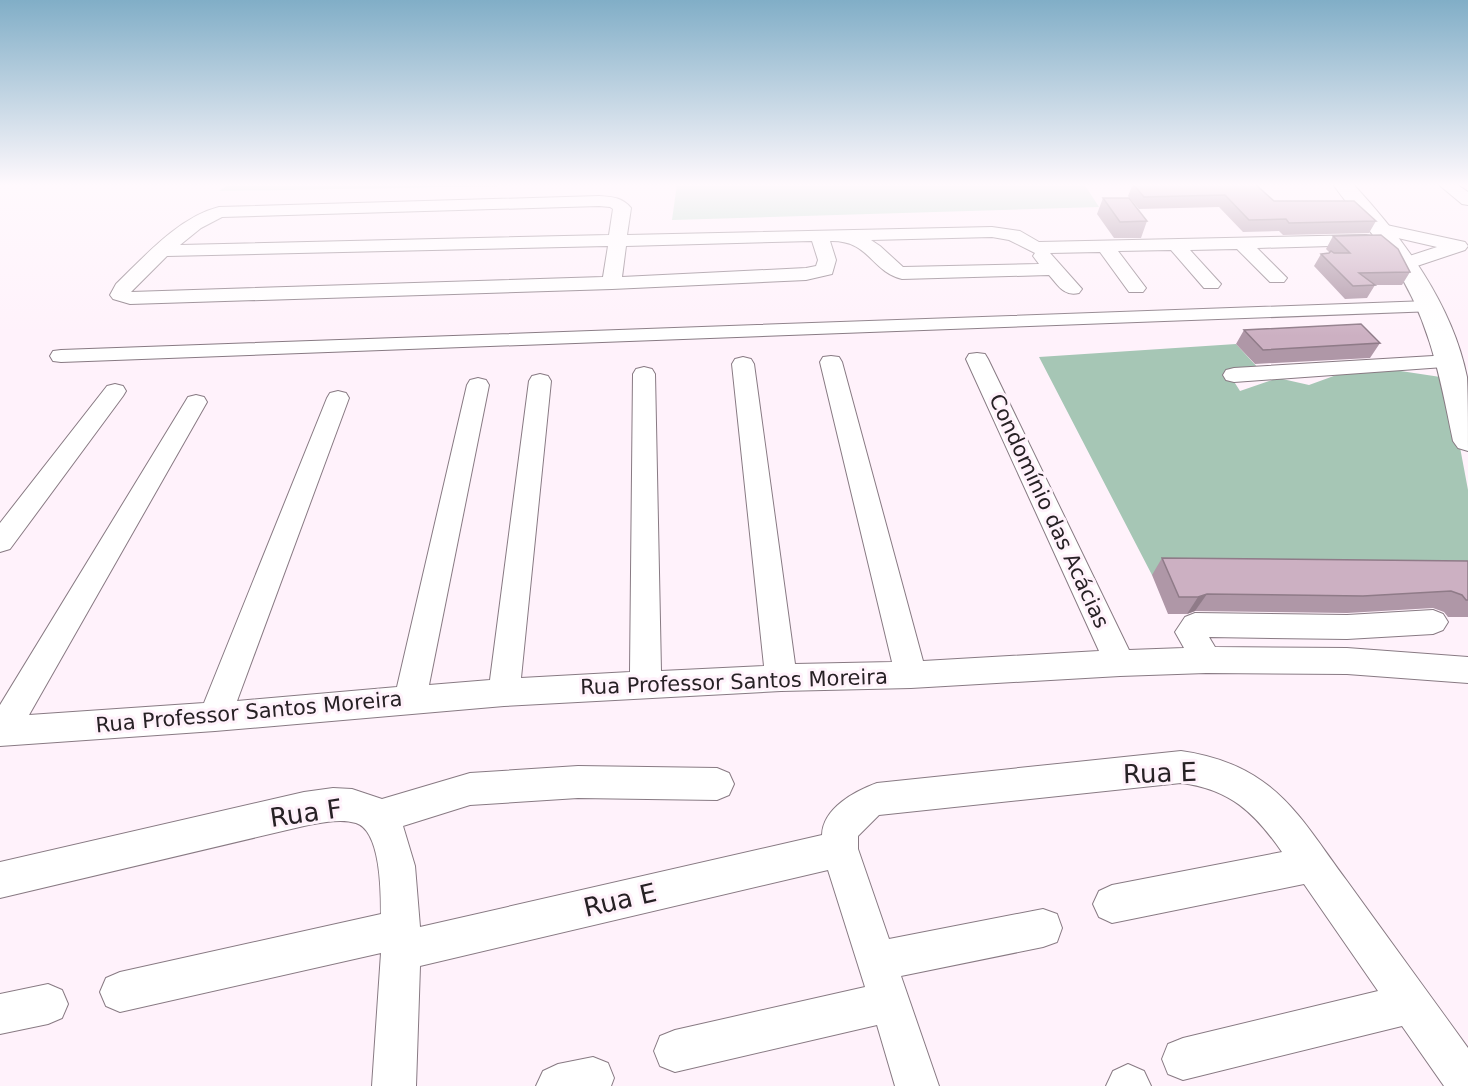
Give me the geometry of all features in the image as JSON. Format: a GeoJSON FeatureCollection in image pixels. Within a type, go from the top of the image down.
{"type":"FeatureCollection","features":[{"type":"Feature","properties":{"kind":"main road"},"geometry":{"type":"LineString","coordinates":[[1386,235],[1428,307],[1450,361],[1464,404],[1468,441]]}},
{"type":"Feature","properties":{"kind":"street"},"geometry":{"type":"LineString","coordinates":[[184,235],[123,288],[122,297],[612,284],[820,272],[825,270],[827,260],[820,237]]}},
{"type":"Feature","properties":{"kind":"street"},"geometry":{"type":"LineString","coordinates":[[612,284],[620,235]]}},
{"type":"Feature","properties":{"kind":"street"},"geometry":{"type":"LineString","coordinates":[[163,251],[898,235]]}},
{"type":"Feature","properties":{"kind":"street"},"geometry":{"type":"LineString","coordinates":[[1012,235],[1035,248],[1072,289]]}},
{"type":"Feature","properties":{"kind":"street"},"geometry":{"type":"LineString","coordinates":[[1035,248],[1386,235],[1463,244]]}},
{"type":"Feature","properties":{"kind":"street"},"geometry":{"type":"LineString","coordinates":[[851,236],[874,250],[895,271],[902,273],[1055,269]]}},
{"type":"Feature","properties":{"kind":"street"},"geometry":{"type":"LineString","coordinates":[[1241,242],[1277,278]]}},
{"type":"Feature","properties":{"kind":"street"},"geometry":{"type":"LineString","coordinates":[[1175,244],[1210,284]]}},
{"type":"Feature","properties":{"kind":"street"},"geometry":{"type":"LineString","coordinates":[[1404,264],[1463,244]]}},
{"type":"Feature","properties":{"kind":"street"},"geometry":{"type":"LineString","coordinates":[[1104,245],[1136,288]]}},
{"type":"Feature","properties":{"kind":"street"},"geometry":{"type":"LineString","coordinates":[[61,356],[1428,307]]}},
{"type":"Feature","properties":{"kind":"street","name":"Condomínio das Acácias"},"geometry":{"type":"LineString","coordinates":[[978,359],[1120,663]]}},
{"type":"Feature","properties":{"kind":"street"},"geometry":{"type":"LineString","coordinates":[[1234,375],[1450,361]]}},
{"type":"Feature","properties":{"kind":"street"},"geometry":{"type":"LineString","coordinates":[[831,362],[911,675]]}},
{"type":"Feature","properties":{"kind":"street"},"geometry":{"type":"LineString","coordinates":[[743,364],[781,678]]}},
{"type":"Feature","properties":{"kind":"street"},"geometry":{"type":"LineString","coordinates":[[644,374],[646,686]]}},
{"type":"Feature","properties":{"kind":"street"},"geometry":{"type":"LineString","coordinates":[[504,692],[540,381]]}},
{"type":"Feature","properties":{"kind":"street"},"geometry":{"type":"LineString","coordinates":[[410,699],[478,385]]}},
{"type":"Feature","properties":{"kind":"street"},"geometry":{"type":"LineString","coordinates":[[0,542],[115,391]]}},
{"type":"Feature","properties":{"kind":"street"},"geometry":{"type":"LineString","coordinates":[[215,717],[338,398]]}},
{"type":"Feature","properties":{"kind":"street"},"geometry":{"type":"LineString","coordinates":[[1,731],[196,402]]}},
{"type":"Feature","properties":{"kind":"street"},"geometry":{"type":"LineString","coordinates":[[1206,660],[1190,632],[1195,625],[1347,627],[1433,622]]}},
{"type":"Feature","properties":{"kind":"street"},"geometry":{"type":"LineString","coordinates":[[1347,627],[1370,663]]}},
{"type":"Feature","properties":{"kind":"street","name":"Rua Professor Santos Moreira"},"geometry":{"type":"LineString","coordinates":[[1,731],[215,717],[504,692],[781,678],[911,675],[1120,663],[1206,660],[1370,663],[1468,670]]}},
{"type":"Feature","properties":{"kind":"street","name":"Rua E"},"geometry":{"type":"LineString","coordinates":[[120,992],[401,940],[840,849],[840,830],[863,805],[877,799],[1181,767],[1204,769],[1227,777],[1266,804],[1314,864],[1468,1084]]}},
{"type":"Feature","properties":{"kind":"street"},"geometry":{"type":"LineString","coordinates":[[394,1086],[401,940],[396,863],[389,834],[378,817],[470,789],[578,782],[717,784]]}},
{"type":"Feature","properties":{"kind":"street","name":"Rua F"},"geometry":{"type":"LineString","coordinates":[[0,880],[324,806],[348,805],[366,809],[378,817]]}},
{"type":"Feature","properties":{"kind":"street"},"geometry":{"type":"LineString","coordinates":[[840,849],[917,1086]]}},
{"type":"Feature","properties":{"kind":"street"},"geometry":{"type":"LineString","coordinates":[[1112,904],[1314,864]]}},
{"type":"Feature","properties":{"kind":"street"},"geometry":{"type":"LineString","coordinates":[[878,961],[1043,928]]}},
{"type":"Feature","properties":{"kind":"street"},"geometry":{"type":"LineString","coordinates":[[675,1051],[890,1002]]}},
{"type":"Feature","properties":{"kind":"street"},"geometry":{"type":"LineString","coordinates":[[1183,1059],[1411,1003]]}},
{"type":"Feature","properties":{"kind":"street"},"geometry":{"type":"LineString","coordinates":[[0,1014],[48,1004]]}},
{"type":"Feature","properties":{"kind":"green space"},"geometry":{"type":"Polygon","coordinates":[[[1236,344],[1260,370],[1228,372],[1240,391],[1278,378],[1309,385],[1353,369],[1394,370],[1447,378],[1468,490],[1468,579],[1152,575],[1039,357],[1236,344]]]}},
{"type":"Feature","properties":{"kind":"building"},"geometry":{"type":"Polygon","coordinates":[[[1381,235],[1398,249],[1410,272],[1359,273],[1375,285],[1353,286],[1321,254],[1331,251],[1350,253],[1333,236],[1381,235]]]}},
{"type":"Feature","properties":{"kind":"building"},"geometry":{"type":"Polygon","coordinates":[[[1361,324],[1380,343],[1263,350],[1244,330],[1361,324]]]}},
{"type":"Feature","properties":{"kind":"building"},"geometry":{"type":"Polygon","coordinates":[[[1162,558],[1468,561],[1468,600],[1451,591],[1363,596],[1207,594],[1198,597],[1179,597],[1162,558]]]}}]}
